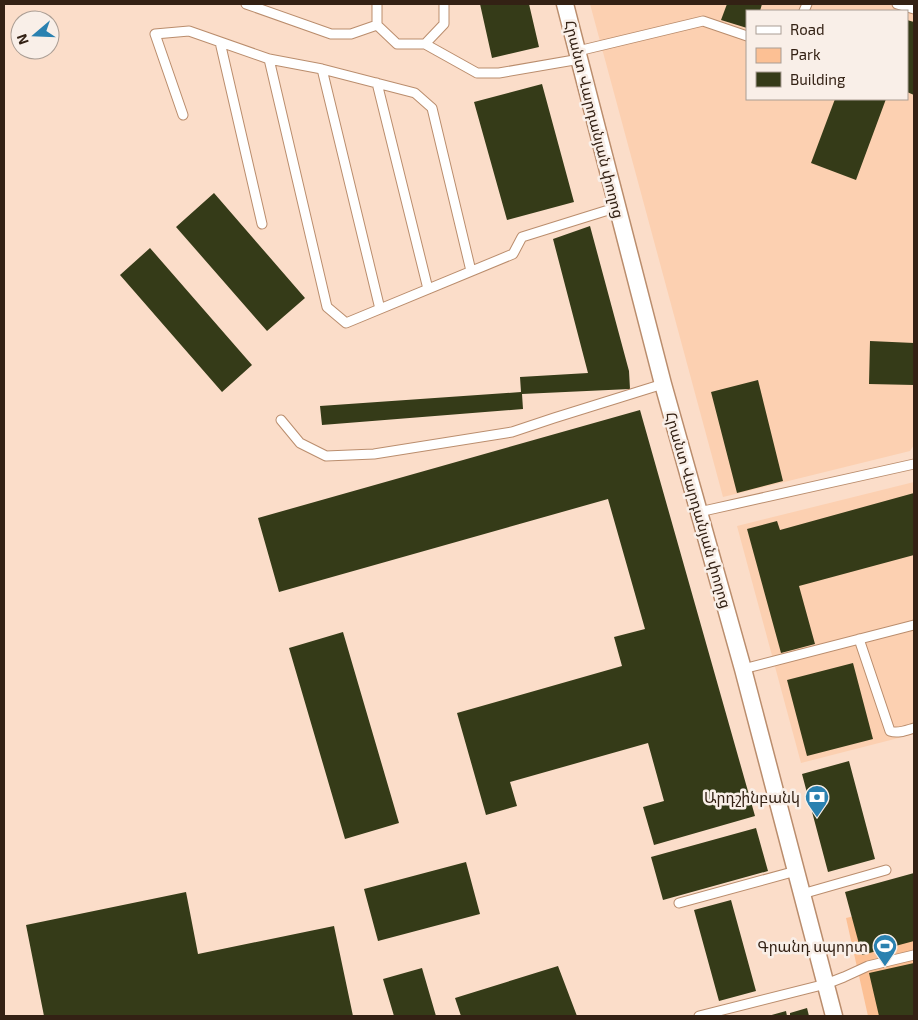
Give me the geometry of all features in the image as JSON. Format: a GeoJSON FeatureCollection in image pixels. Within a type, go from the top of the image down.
{"type":"FeatureCollection","features":[{"type":"Feature","properties":{"kind":"street","name":"Հրանտ Վարդանյան փողոց"},"geometry":{"type":"LineString","coordinates":[[565,4],[663,384],[743,669],[834,1016]]}},
{"type":"Feature","properties":{"kind":"lane"},"geometry":{"type":"LineString","coordinates":[[246,4],[331,34],[351,34],[377,25]]}},
{"type":"Feature","properties":{"kind":"lane"},"geometry":{"type":"LineString","coordinates":[[377,4],[377,25],[397,44],[425,44],[477,73],[499,73],[579,55],[703,21],[746,36]]}},
{"type":"Feature","properties":{"kind":"lane"},"geometry":{"type":"LineString","coordinates":[[425,44],[444,24],[444,4]]}},
{"type":"Feature","properties":{"kind":"lane"},"geometry":{"type":"LineString","coordinates":[[897,4],[914,9]]}},
{"type":"Feature","properties":{"kind":"lane"},"geometry":{"type":"LineString","coordinates":[[183,116],[155,34],[189,31],[269,59],[322,68],[415,93],[432,108],[471,271]]}},
{"type":"Feature","properties":{"kind":"lane"},"geometry":{"type":"LineString","coordinates":[[220,42],[262,224]]}},
{"type":"Feature","properties":{"kind":"lane"},"geometry":{"type":"LineString","coordinates":[[269,59],[327,306],[346,323],[513,254],[522,237],[618,207]]}},
{"type":"Feature","properties":{"kind":"lane"},"geometry":{"type":"LineString","coordinates":[[322,68],[380,309]]}},
{"type":"Feature","properties":{"kind":"lane"},"geometry":{"type":"LineString","coordinates":[[377,84],[428,289]]}},
{"type":"Feature","properties":{"kind":"lane"},"geometry":{"type":"LineString","coordinates":[[281,420],[300,443],[326,456],[374,454],[512,432],[663,384]]}},
{"type":"Feature","properties":{"kind":"lane"},"geometry":{"type":"LineString","coordinates":[[699,512],[914,464]]}},
{"type":"Feature","properties":{"kind":"lane"},"geometry":{"type":"LineString","coordinates":[[743,669],[914,624]]}},
{"type":"Feature","properties":{"kind":"lane"},"geometry":{"type":"LineString","coordinates":[[858,639],[890,731],[897,732],[914,728]]}},
{"type":"Feature","properties":{"kind":"lane"},"geometry":{"type":"LineString","coordinates":[[802,894],[886,870]]}},
{"type":"Feature","properties":{"kind":"lane"},"geometry":{"type":"LineString","coordinates":[[679,903],[796,871]]}},
{"type":"Feature","properties":{"kind":"lane"},"geometry":{"type":"LineString","coordinates":[[699,1016],[826,984],[868,966],[914,955]]}},
{"type":"Feature","properties":{"kind":"shaded area"},"geometry":{"type":"Polygon","coordinates":[[[590,4],[914,4],[914,445],[910,451],[723,497],[590,4]]]}},
{"type":"Feature","properties":{"kind":"shaded area"},"geometry":{"type":"Polygon","coordinates":[[[914,482],[914,734],[801,763],[737,526],[914,482]]]}},
{"type":"Feature","properties":{"kind":"green space","name":"Գրանդ սպորտ"},"geometry":{"type":"Polygon","coordinates":[[[914,902],[914,1016],[868,1016],[846,918],[914,902]]]}},
{"type":"Feature","properties":{"kind":"building"},"geometry":{"type":"Polygon","coordinates":[[[480,4],[529,4],[539,47],[492,58],[480,4]]]}},
{"type":"Feature","properties":{"kind":"building"},"geometry":{"type":"Polygon","coordinates":[[[727,4],[762,4],[760,10],[746,10],[746,28],[721,20],[727,4]]]}},
{"type":"Feature","properties":{"kind":"building"},"geometry":{"type":"Polygon","coordinates":[[[908,20],[914,22],[914,95],[908,92],[908,20]]]}},
{"type":"Feature","properties":{"kind":"building"},"geometry":{"type":"Polygon","coordinates":[[[542,84],[574,202],[507,220],[474,102],[542,84]]]}},
{"type":"Feature","properties":{"kind":"building"},"geometry":{"type":"Polygon","coordinates":[[[835,100],[886,100],[856,180],[811,163],[835,100]]]}},
{"type":"Feature","properties":{"kind":"building"},"geometry":{"type":"Polygon","coordinates":[[[214,193],[305,298],[267,331],[176,227],[214,193]]]}},
{"type":"Feature","properties":{"kind":"building"},"geometry":{"type":"Polygon","coordinates":[[[590,226],[629,371],[630,389],[522,394],[523,409],[322,425],[320,406],[521,392],[520,377],[588,373],[553,239],[590,226]]]}},
{"type":"Feature","properties":{"kind":"building"},"geometry":{"type":"Polygon","coordinates":[[[150,248],[252,365],[222,392],[120,275],[150,248]]]}},
{"type":"Feature","properties":{"kind":"building"},"geometry":{"type":"Polygon","coordinates":[[[870,341],[914,343],[914,385],[869,384],[870,341]]]}},
{"type":"Feature","properties":{"kind":"building"},"geometry":{"type":"Polygon","coordinates":[[[758,380],[783,481],[737,493],[711,392],[758,380]]]}},
{"type":"Feature","properties":{"kind":"building"},"geometry":{"type":"Polygon","coordinates":[[[640,410],[755,816],[654,845],[643,807],[664,801],[648,743],[510,782],[517,806],[486,815],[457,713],[622,666],[614,637],[645,629],[608,499],[279,592],[258,518],[640,410]]]}},
{"type":"Feature","properties":{"kind":"building"},"geometry":{"type":"Polygon","coordinates":[[[914,493],[914,555],[799,586],[815,644],[781,653],[747,529],[777,521],[780,530],[914,493]]]}},
{"type":"Feature","properties":{"kind":"building"},"geometry":{"type":"Polygon","coordinates":[[[343,632],[399,823],[345,839],[289,648],[343,632]]]}},
{"type":"Feature","properties":{"kind":"building"},"geometry":{"type":"Polygon","coordinates":[[[853,663],[873,739],[807,756],[787,680],[853,663]]]}},
{"type":"Feature","properties":{"kind":"building"},"geometry":{"type":"Polygon","coordinates":[[[849,761],[875,859],[828,872],[802,774],[849,761]]]}},
{"type":"Feature","properties":{"kind":"building"},"geometry":{"type":"Polygon","coordinates":[[[756,828],[768,871],[663,900],[651,857],[756,828]]]}},
{"type":"Feature","properties":{"kind":"building"},"geometry":{"type":"Polygon","coordinates":[[[466,862],[480,914],[378,941],[364,889],[466,862]]]}},
{"type":"Feature","properties":{"kind":"building"},"geometry":{"type":"Polygon","coordinates":[[[914,873],[914,941],[862,955],[845,892],[914,873]]]}},
{"type":"Feature","properties":{"kind":"building"},"geometry":{"type":"Polygon","coordinates":[[[186,892],[198,954],[334,926],[353,1016],[44,1016],[26,925],[186,892]]]}},
{"type":"Feature","properties":{"kind":"building"},"geometry":{"type":"Polygon","coordinates":[[[731,900],[756,991],[719,1001],[694,910],[731,900]]]}},
{"type":"Feature","properties":{"kind":"building"},"geometry":{"type":"Polygon","coordinates":[[[914,963],[914,1016],[879,1016],[869,973],[914,963]]]}},
{"type":"Feature","properties":{"kind":"building"},"geometry":{"type":"Polygon","coordinates":[[[558,966],[577,1016],[461,1016],[455,998],[558,966]]]}},
{"type":"Feature","properties":{"kind":"building"},"geometry":{"type":"Polygon","coordinates":[[[422,968],[436,1016],[394,1016],[383,979],[422,968]]]}},
{"type":"Feature","properties":{"kind":"building"},"geometry":{"type":"Polygon","coordinates":[[[807,1008],[809,1016],[790,1016],[790,1013],[807,1008]]]}},
{"type":"Feature","properties":{"kind":"building"},"geometry":{"type":"Polygon","coordinates":[[[786,1011],[787,1016],[768,1016],[786,1011]]]}},
{"type":"Feature","properties":{"kind":"place","name":"Արդշինբանկ"},"geometry":{"type":"Point","coordinates":[817,818]}},
{"type":"Feature","properties":{"kind":"place","name":"Գրանդ սպորտ"},"geometry":{"type":"Point","coordinates":[885,967]}}]}
